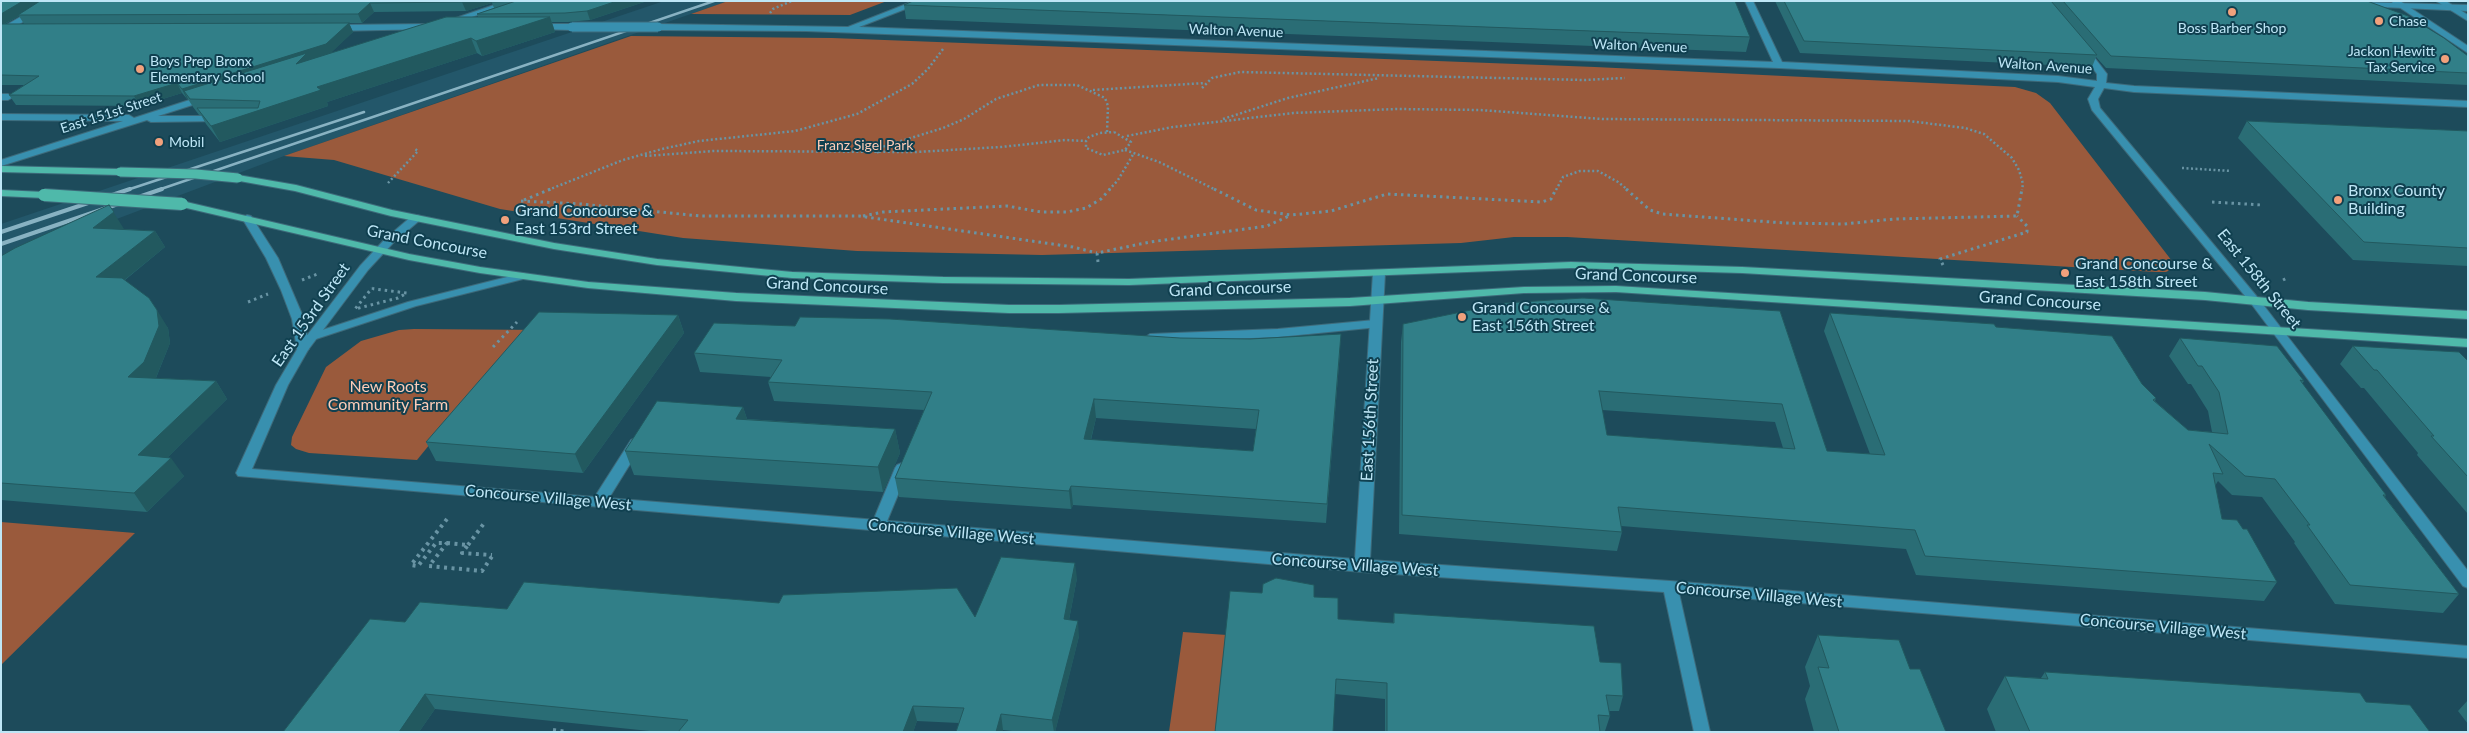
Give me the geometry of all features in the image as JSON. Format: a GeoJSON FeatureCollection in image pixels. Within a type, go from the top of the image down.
{"type":"FeatureCollection","features":[{"type":"Feature","properties":{"kind":"main road","name":"Grand Concourse"},"geometry":{"type":"LineString","coordinates":[[1,169],[196,174],[238,178],[296,188],[416,218],[590,252],[701,267],[792,275],[1086,282],[1379,273],[1545,265],[1662,267],[2254,300],[2316,306],[2468,315]]}},
{"type":"Feature","properties":{"kind":"main road","name":"Grand Concourse"},"geometry":{"type":"LineString","coordinates":[[1,193],[182,204],[447,264],[588,285],[709,296],[1009,309],[1191,307],[1377,301],[1548,289],[1616,289],[2468,342]]}},
{"type":"Feature","properties":{"kind":"street"},"geometry":{"type":"LineString","coordinates":[[3,30],[54,1]]}},
{"type":"Feature","properties":{"kind":"street"},"geometry":{"type":"LineString","coordinates":[[399,36],[515,1]]}},
{"type":"Feature","properties":{"kind":"street"},"geometry":{"type":"LineString","coordinates":[[848,29],[922,1]]}},
{"type":"Feature","properties":{"kind":"street"},"geometry":{"type":"LineString","coordinates":[[1749,1],[1779,65]]}},
{"type":"Feature","properties":{"kind":"street"},"geometry":{"type":"LineString","coordinates":[[2440,1],[2468,19]]}},
{"type":"Feature","properties":{"kind":"street"},"geometry":{"type":"LineString","coordinates":[[2352,3],[2398,3],[2468,8]]}},
{"type":"Feature","properties":{"kind":"street"},"geometry":{"type":"LineString","coordinates":[[2398,3],[2468,50]]}},
{"type":"Feature","properties":{"kind":"street"},"geometry":{"type":"LineString","coordinates":[[324,28],[465,27]]}},
{"type":"Feature","properties":{"kind":"street","name":"Walton Avenue"},"geometry":{"type":"LineString","coordinates":[[523,27],[848,29],[1779,65],[2058,79],[2140,89],[2468,104]]}},
{"type":"Feature","properties":{"kind":"street"},"geometry":{"type":"LineString","coordinates":[[3,30],[26,29]]}},
{"type":"Feature","properties":{"kind":"street"},"geometry":{"type":"LineString","coordinates":[[2075,39],[2101,70],[2101,84]]}},
{"type":"Feature","properties":{"kind":"street","name":"East 158th Street"},"geometry":{"type":"LineString","coordinates":[[2101,84],[2093,99],[2095,108],[2254,300],[2468,582]]}},
{"type":"Feature","properties":{"kind":"street","name":"East 151st Street"},"geometry":{"type":"LineString","coordinates":[[1,163],[214,95]]}},
{"type":"Feature","properties":{"kind":"street"},"geometry":{"type":"LineString","coordinates":[[1,117],[226,119]]}},
{"type":"Feature","properties":{"kind":"street"},"geometry":{"type":"LineString","coordinates":[[247,218],[272,258],[287,290],[298,319],[303,349]]}},
{"type":"Feature","properties":{"kind":"street","name":"East 153rd Street"},"geometry":{"type":"LineString","coordinates":[[243,472],[282,386],[303,349],[352,282],[380,250],[416,218]]}},
{"type":"Feature","properties":{"kind":"street","name":"East 156th Street"},"geometry":{"type":"LineString","coordinates":[[1362,566],[1379,273]]}},
{"type":"Feature","properties":{"kind":"street"},"geometry":{"type":"LineString","coordinates":[[312,336],[412,304],[523,276]]}},
{"type":"Feature","properties":{"kind":"street"},"geometry":{"type":"LineString","coordinates":[[1133,339],[1278,333],[1375,324]]}},
{"type":"Feature","properties":{"kind":"street"},"geometry":{"type":"LineString","coordinates":[[599,502],[642,434]]}},
{"type":"Feature","properties":{"kind":"street"},"geometry":{"type":"LineString","coordinates":[[878,526],[908,454]]}},
{"type":"Feature","properties":{"kind":"street","name":"Concourse Village West"},"geometry":{"type":"LineString","coordinates":[[243,472],[1362,566],[1670,588],[2468,652]]}},
{"type":"Feature","properties":{"kind":"street"},"geometry":{"type":"LineString","coordinates":[[1670,588],[1702,732]]}},
{"type":"Feature","properties":{"kind":"path"},"geometry":{"type":"LineString","coordinates":[[946,42],[928,69],[912,84],[857,114],[825,125],[795,131],[699,141],[636,156],[521,201],[581,204],[700,216],[860,216],[1073,247],[1097,253],[1150,242],[1267,226],[1291,215]]}},
{"type":"Feature","properties":{"kind":"path"},"geometry":{"type":"LineString","coordinates":[[1092,90],[1205,82],[1212,78],[1240,72],[1585,80],[1633,78]]}},
{"type":"Feature","properties":{"kind":"path"},"geometry":{"type":"LineString","coordinates":[[1216,121],[1288,98],[1384,76]]}},
{"type":"Feature","properties":{"kind":"path"},"geometry":{"type":"LineString","coordinates":[[1202,88],[1205,82]]}},
{"type":"Feature","properties":{"kind":"path"},"geometry":{"type":"LineString","coordinates":[[877,153],[882,147],[943,128],[964,119],[996,99],[1016,91],[1060,84],[1077,85],[1092,90],[1105,98],[1108,106],[1107,132]]}},
{"type":"Feature","properties":{"kind":"path"},"geometry":{"type":"LineString","coordinates":[[1127,136],[1173,127],[1293,112],[1438,109],[1535,112],[1602,119],[1868,120],[1946,125],[1984,134],[2012,158],[2019,170],[2023,184],[2017,216]]}},
{"type":"Feature","properties":{"kind":"path"},"geometry":{"type":"LineString","coordinates":[[636,156],[723,151],[877,153],[1001,148],[1065,140],[1086,141],[1094,135],[1107,132],[1120,133],[1127,136],[1131,142],[1125,150]]}},
{"type":"Feature","properties":{"kind":"path"},"geometry":{"type":"LineString","coordinates":[[1086,141],[1086,148],[1096,153],[1111,154],[1125,150],[1159,162],[1256,210],[1291,215],[1331,211],[1387,194],[1542,202],[1551,199],[1563,177],[1580,171],[1598,172],[1618,182],[1650,210],[1662,214],[1785,223],[1844,224],[1894,219],[2017,216],[2027,226],[2027,232],[1940,260],[1943,265]]}},
{"type":"Feature","properties":{"kind":"path"},"geometry":{"type":"LineString","coordinates":[[388,183],[395,178],[418,151],[415,149]]}},
{"type":"Feature","properties":{"kind":"path"},"geometry":{"type":"LineString","coordinates":[[860,216],[883,212],[1007,206],[1041,212],[1067,212],[1086,208],[1101,199],[1118,180],[1134,153]]}},
{"type":"Feature","properties":{"kind":"path"},"geometry":{"type":"LineString","coordinates":[[2182,168],[2231,171]]}},
{"type":"Feature","properties":{"kind":"path"},"geometry":{"type":"LineString","coordinates":[[2212,202],[2262,204]]}},
{"type":"Feature","properties":{"kind":"path"},"geometry":{"type":"LineString","coordinates":[[1097,253],[1098,262]]}},
{"type":"Feature","properties":{"kind":"path"},"geometry":{"type":"LineString","coordinates":[[299,282],[320,273]]}},
{"type":"Feature","properties":{"kind":"path"},"geometry":{"type":"LineString","coordinates":[[2283,280],[2287,278]]}},
{"type":"Feature","properties":{"kind":"path"},"geometry":{"type":"LineString","coordinates":[[248,302],[274,292]]}},
{"type":"Feature","properties":{"kind":"path"},"geometry":{"type":"LineString","coordinates":[[493,347],[518,322]]}},
{"type":"Feature","properties":{"kind":"path"},"geometry":{"type":"LineString","coordinates":[[447,519],[411,565],[418,566],[436,543],[468,545]]}},
{"type":"Feature","properties":{"kind":"path"},"geometry":{"type":"LineString","coordinates":[[446,543],[429,566],[482,570],[493,555],[462,553],[485,522]]}},
{"type":"Feature","properties":{"kind":"path"},"geometry":{"type":"LineString","coordinates":[[553,730],[567,732]]}},
{"type":"Feature","properties":{"kind":"shaded area"},"geometry":{"type":"Polygon","coordinates":[[[664,1],[728,1],[284,156],[106,223],[1,275],[1,224],[664,1]]]}},
{"type":"Feature","properties":{"kind":"green space"},"geometry":{"type":"Polygon","coordinates":[[[728,1],[887,1],[850,15],[691,14],[728,1]]]}},
{"type":"Feature","properties":{"kind":"green space","name":"Franz Sigel Park"},"geometry":{"type":"Polygon","coordinates":[[[631,36],[832,38],[1595,67],[2015,87],[2036,93],[2050,103],[2172,261],[2174,268],[2166,272],[2156,272],[1567,237],[1514,237],[1461,243],[1042,255],[857,251],[683,238],[500,209],[334,160],[284,156],[631,36]]]}},
{"type":"Feature","properties":{"kind":"green space","name":"New Roots Community Farm"},"geometry":{"type":"Polygon","coordinates":[[[399,330],[546,330],[430,444],[417,460],[309,453],[296,449],[291,445],[292,437],[326,367],[361,341],[399,330]]]}},
{"type":"Feature","properties":{"kind":"green space"},"geometry":{"type":"Polygon","coordinates":[[[1,522],[135,533],[1,665],[1,522]]]}},
{"type":"Feature","properties":{"kind":"green space"},"geometry":{"type":"Polygon","coordinates":[[[1183,632],[1227,635],[1216,732],[1169,732],[1183,632]]]}},
{"type":"Feature","properties":{"kind":"building"},"geometry":{"type":"Polygon","coordinates":[[[1,1],[23,1],[1,14],[1,1]]]}},
{"type":"Feature","properties":{"kind":"building"},"geometry":{"type":"Polygon","coordinates":[[[40,1],[465,1],[370,3],[358,14],[18,15],[40,1]]]}},
{"type":"Feature","properties":{"kind":"building"},"geometry":{"type":"Polygon","coordinates":[[[516,1],[617,1],[587,11],[477,14],[516,1]]]}},
{"type":"Feature","properties":{"kind":"building"},"geometry":{"type":"Polygon","coordinates":[[[913,1],[1735,1],[1750,37],[904,5],[913,1]]]}},
{"type":"Feature","properties":{"kind":"building"},"geometry":{"type":"Polygon","coordinates":[[[1784,1],[2051,1],[2097,55],[1804,41],[1784,1]]]}},
{"type":"Feature","properties":{"kind":"building"},"geometry":{"type":"Polygon","coordinates":[[[2063,1],[2367,1],[2408,16],[2444,38],[2468,56],[2468,73],[2111,56],[2063,1]]]}},
{"type":"Feature","properties":{"kind":"building"},"geometry":{"type":"Polygon","coordinates":[[[446,17],[550,17],[476,41],[471,38],[317,87],[321,90],[211,126],[197,108],[258,108],[260,101],[190,99],[184,91],[307,53],[296,64],[446,17]]]}},
{"type":"Feature","properties":{"kind":"building"},"geometry":{"type":"Polygon","coordinates":[[[349,23],[326,44],[182,89],[177,83],[134,96],[9,95],[39,76],[1,75],[1,24],[349,23]]]}},
{"type":"Feature","properties":{"kind":"building","name":"Bronx County Building"},"geometry":{"type":"Polygon","coordinates":[[[2247,121],[2468,131],[2468,248],[2364,242],[2247,121]]]}},
{"type":"Feature","properties":{"kind":"building"},"geometry":{"type":"Polygon","coordinates":[[[109,205],[114,212],[93,228],[155,231],[96,277],[122,278],[149,298],[157,310],[159,326],[144,362],[128,377],[216,381],[138,455],[171,458],[134,493],[1,483],[1,256],[109,205]]]}},
{"type":"Feature","properties":{"kind":"building"},"geometry":{"type":"Polygon","coordinates":[[[1583,298],[1780,311],[1827,451],[1885,455],[1830,313],[1994,324],[1996,327],[2112,336],[2142,384],[2156,398],[2153,400],[2188,430],[2228,434],[2219,392],[2202,366],[2198,366],[2180,338],[2277,346],[2304,381],[2300,380],[2386,495],[2383,495],[2459,594],[2350,585],[2307,525],[2310,525],[2275,479],[2245,476],[2209,444],[2223,474],[2213,473],[2222,519],[2237,520],[2243,529],[2247,529],[2277,582],[1925,556],[1915,530],[1618,507],[1622,532],[1402,515],[1403,324],[1505,303],[1583,298]],[[1599,391],[1607,435],[1795,449],[1782,404],[1599,391]]]}},
{"type":"Feature","properties":{"kind":"building"},"geometry":{"type":"Polygon","coordinates":[[[539,312],[678,315],[575,454],[426,442],[539,312]]]}},
{"type":"Feature","properties":{"kind":"building"},"geometry":{"type":"Polygon","coordinates":[[[800,317],[890,319],[1180,338],[1250,339],[1341,334],[1327,504],[1071,486],[1069,491],[895,478],[932,392],[768,382],[782,360],[694,353],[714,323],[795,326],[800,317]],[[1094,399],[1084,439],[1253,451],[1259,410],[1094,399]]]}},
{"type":"Feature","properties":{"kind":"building"},"geometry":{"type":"Polygon","coordinates":[[[2353,346],[2459,352],[2468,361],[2468,477],[2431,436],[2434,436],[2377,370],[2374,370],[2353,346]]]}},
{"type":"Feature","properties":{"kind":"building"},"geometry":{"type":"Polygon","coordinates":[[[657,401],[743,407],[736,419],[895,429],[878,467],[625,451],[657,401]]]}},
{"type":"Feature","properties":{"kind":"building"},"geometry":{"type":"Polygon","coordinates":[[[1001,557],[1075,563],[1064,619],[1078,621],[1052,720],[1001,714],[996,732],[956,732],[964,708],[913,706],[903,732],[678,732],[688,720],[425,694],[399,732],[283,732],[370,619],[405,622],[420,602],[507,609],[524,582],[779,603],[783,595],[957,588],[975,617],[1001,557]]]}},
{"type":"Feature","properties":{"kind":"building"},"geometry":{"type":"Polygon","coordinates":[[[1276,578],[1314,585],[1314,597],[1338,598],[1338,619],[1394,623],[1394,613],[1594,626],[1600,662],[1621,663],[1623,696],[1606,695],[1610,716],[1598,715],[1600,732],[1387,732],[1387,683],[1336,679],[1333,732],[1215,732],[1230,591],[1262,593],[1263,584],[1276,578]]]}},
{"type":"Feature","properties":{"kind":"building"},"geometry":{"type":"Polygon","coordinates":[[[1818,635],[1899,640],[1910,669],[1920,669],[1946,732],[1839,732],[1818,667],[1829,668],[1818,635]]]}},
{"type":"Feature","properties":{"kind":"building"},"geometry":{"type":"Polygon","coordinates":[[[2045,672],[2360,693],[2366,702],[2410,705],[2430,732],[2030,732],[2005,676],[2048,679],[2045,672]]]}},
{"type":"Feature","properties":{"kind":"railway"},"geometry":{"type":"LineString","coordinates":[[158,190],[714,1]]}},
{"type":"Feature","properties":{"kind":"railway"},"geometry":{"type":"LineString","coordinates":[[127,190],[364,112]]}},
{"type":"Feature","properties":{"kind":"railway"},"geometry":{"type":"LineString","coordinates":[[1,244],[162,189]]}},
{"type":"Feature","properties":{"kind":"railway"},"geometry":{"type":"LineString","coordinates":[[1,232],[127,190]]}},
{"type":"Feature","properties":{"kind":"place","name":"Boss Barber Shop"},"geometry":{"type":"Point","coordinates":[2232,12]}},
{"type":"Feature","properties":{"kind":"place","name":"Chase"},"geometry":{"type":"Point","coordinates":[2379,21]}},
{"type":"Feature","properties":{"kind":"place","name":"Jackon Hewitt Tax Service"},"geometry":{"type":"Point","coordinates":[2445,59]}},
{"type":"Feature","properties":{"kind":"place","name":"Boys Prep Bronx Elementary School"},"geometry":{"type":"Point","coordinates":[140,69]}},
{"type":"Feature","properties":{"kind":"place","name":"Mobil"},"geometry":{"type":"Point","coordinates":[159,142]}},
{"type":"Feature","properties":{"kind":"place","name":"Bronx County Building"},"geometry":{"type":"Point","coordinates":[2338,200]}},
{"type":"Feature","properties":{"kind":"place","name":"Grand Concourse & East 153rd Street"},"geometry":{"type":"Point","coordinates":[505,220]}},
{"type":"Feature","properties":{"kind":"place","name":"Grand Concourse & East 158th Street"},"geometry":{"type":"Point","coordinates":[2065,273]}},
{"type":"Feature","properties":{"kind":"place","name":"Grand Concourse & East 156th Street"},"geometry":{"type":"Point","coordinates":[1462,317]}}]}
